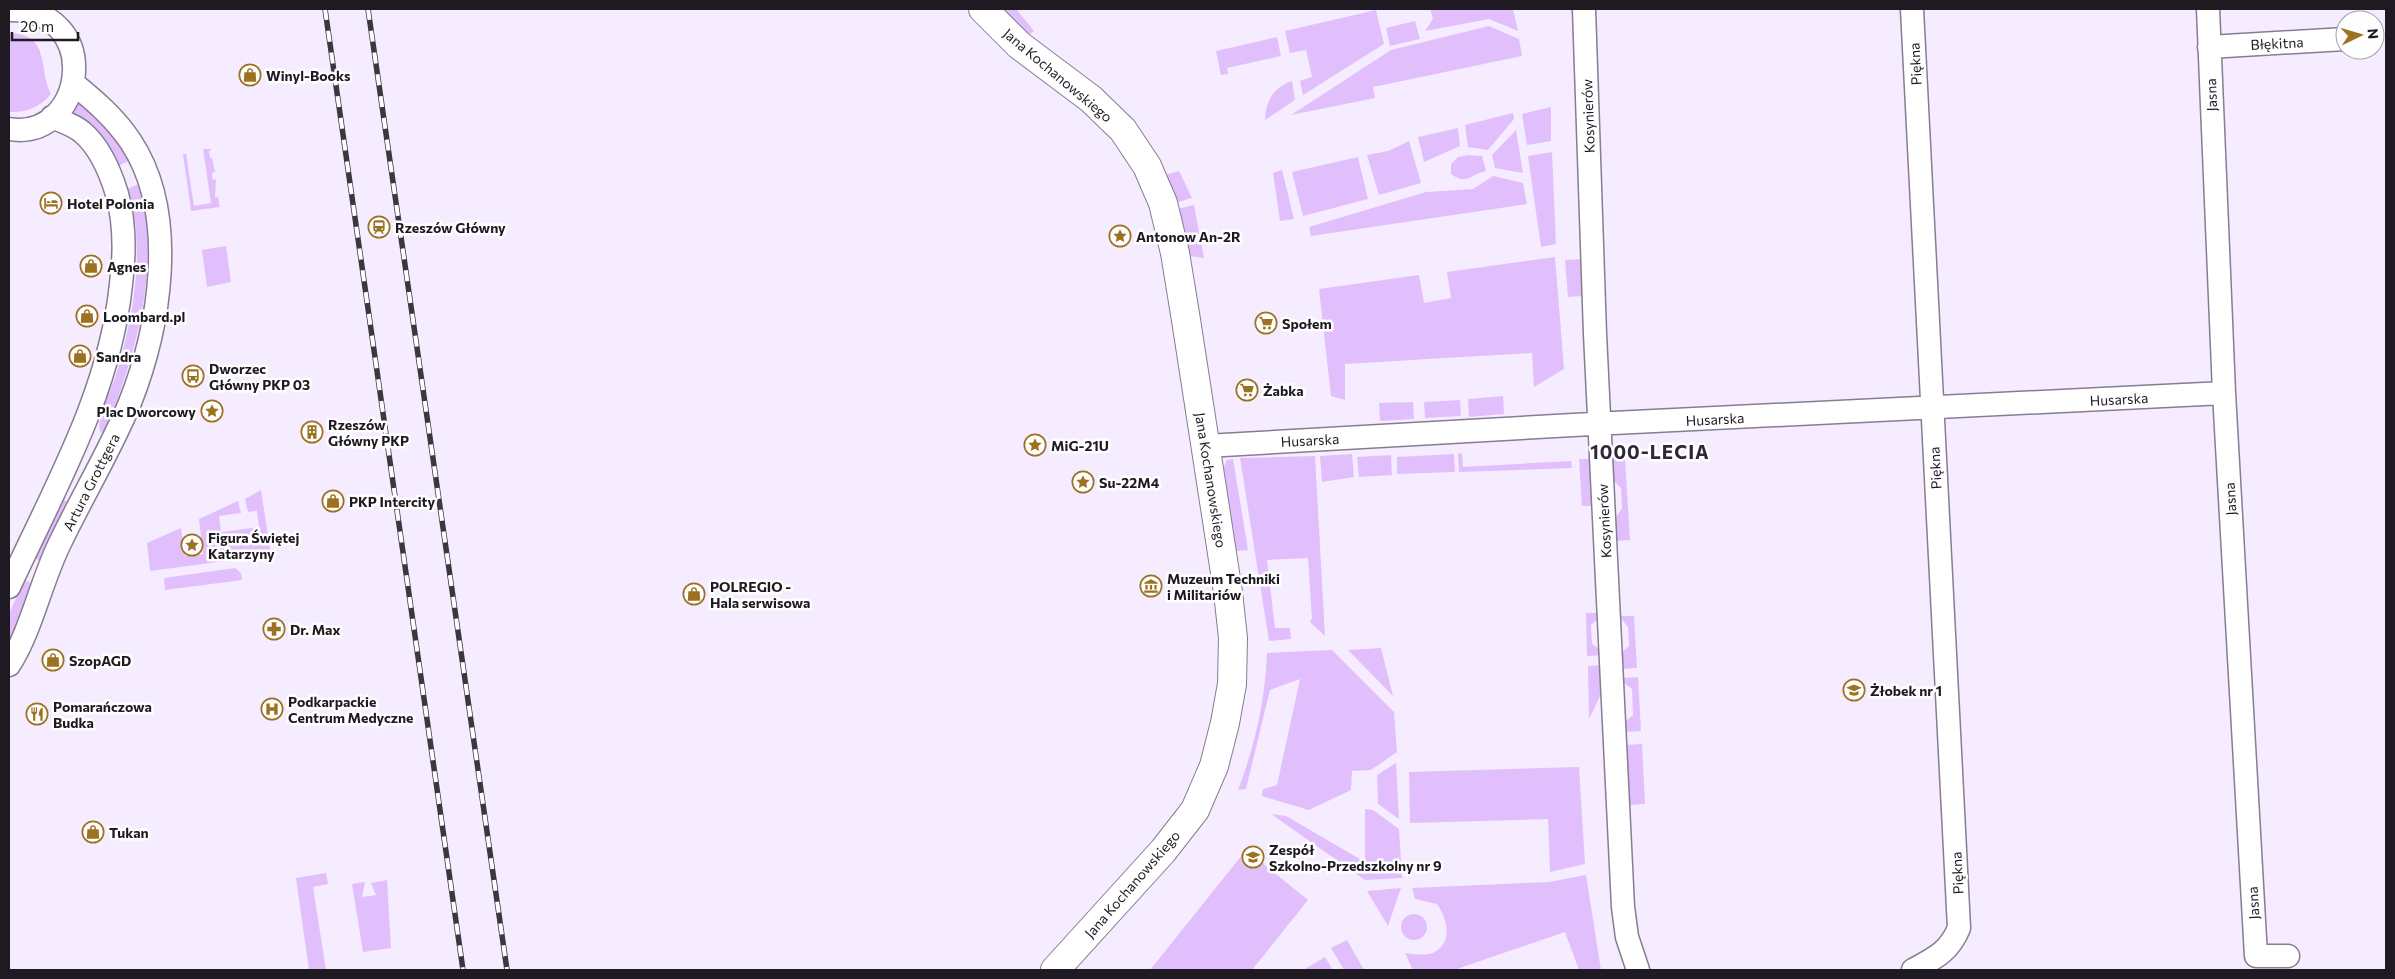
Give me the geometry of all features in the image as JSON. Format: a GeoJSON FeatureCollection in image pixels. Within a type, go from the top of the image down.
{"type":"FeatureCollection","features":[{"type":"Feature","properties":{"kind":"street"},"geometry":{"type":"LineString","coordinates":[[9,9],[34,12],[58,27],[72,50],[74,64],[73,83],[65,103],[52,117],[42,124],[9,130]]}},
{"type":"Feature","properties":{"kind":"street","name":"Jana Kochanowskiego"},"geometry":{"type":"LineString","coordinates":[[983,9],[1019,45],[1091,99],[1117,124],[1147,166],[1163,203],[1175,253],[1206,446],[1233,638],[1232,684],[1225,723],[1214,766],[1195,810],[1163,851],[1055,970]]}},
{"type":"Feature","properties":{"kind":"street","name":"Kosynierów"},"geometry":{"type":"LineString","coordinates":[[1584,9],[1599,424],[1623,907],[1627,937],[1638,970]]}},
{"type":"Feature","properties":{"kind":"street","name":"Piękna"},"geometry":{"type":"LineString","coordinates":[[1912,9],[1959,928],[1953,942],[1940,955],[1913,970]]}},
{"type":"Feature","properties":{"kind":"street","name":"Jasna"},"geometry":{"type":"LineString","coordinates":[[2208,9],[2224,393],[2256,956],[2288,956]]}},
{"type":"Feature","properties":{"kind":"street","name":"Błękitna"},"geometry":{"type":"LineString","coordinates":[[2210,47],[2335,40]]}},
{"type":"Feature","properties":{"kind":"street","name":"Artura Grottgera"},"geometry":{"type":"LineString","coordinates":[[9,665],[21,642],[57,549],[129,403],[152,325],[158,290],[159,228],[151,184],[140,158],[119,125],[103,107],[73,83]]}},
{"type":"Feature","properties":{"kind":"street","name":"Artura Grottgera"},"geometry":{"type":"LineString","coordinates":[[9,587],[99,388],[114,337],[122,274],[123,221],[113,181],[91,140],[80,130],[52,117]]}},
{"type":"Feature","properties":{"kind":"street","name":"Husarska"},"geometry":{"type":"LineString","coordinates":[[1206,446],[1599,424],[2224,393]]}},
{"type":"Feature","properties":{"kind":"shaded area"},"geometry":{"type":"Polygon","coordinates":[[[998,9],[1016,9],[1034,31],[1027,36],[998,9]]]}},
{"type":"Feature","properties":{"kind":"shaded area"},"geometry":{"type":"Polygon","coordinates":[[[1430,9],[1513,9],[1518,31],[1489,19],[1425,31],[1433,19],[1430,9]]]}},
{"type":"Feature","properties":{"kind":"shaded area"},"geometry":{"type":"Polygon","coordinates":[[[1376,10],[1384,44],[1303,95],[1300,81],[1312,77],[1306,50],[1290,53],[1285,31],[1376,10]]]}},
{"type":"Feature","properties":{"kind":"shaded area"},"geometry":{"type":"Polygon","coordinates":[[[1415,21],[1420,39],[1390,46],[1386,28],[1415,21]]]}},
{"type":"Feature","properties":{"kind":"shaded area"},"geometry":{"type":"Polygon","coordinates":[[[1489,26],[1519,39],[1522,56],[1373,87],[1375,98],[1291,115],[1391,50],[1489,26]]]}},
{"type":"Feature","properties":{"kind":"shaded area"},"geometry":{"type":"Polygon","coordinates":[[[9,33],[31,39],[37,46],[41,54],[51,94],[38,106],[22,111],[9,112],[9,33]]]}},
{"type":"Feature","properties":{"kind":"shaded area"},"geometry":{"type":"Polygon","coordinates":[[[1277,37],[1281,56],[1227,68],[1228,74],[1221,75],[1216,51],[1277,37]]]}},
{"type":"Feature","properties":{"kind":"shaded area"},"geometry":{"type":"Polygon","coordinates":[[[1292,81],[1295,100],[1265,120],[1267,106],[1275,91],[1292,81]]]}},
{"type":"Feature","properties":{"kind":"shaded area"},"geometry":{"type":"Polygon","coordinates":[[[77,102],[100,121],[113,136],[129,161],[118,166],[71,112],[77,102]]]}},
{"type":"Feature","properties":{"kind":"shaded area"},"geometry":{"type":"Polygon","coordinates":[[[1551,107],[1551,141],[1527,145],[1522,114],[1551,107]]]}},
{"type":"Feature","properties":{"kind":"shaded area"},"geometry":{"type":"Polygon","coordinates":[[[1513,113],[1514,119],[1488,150],[1468,147],[1465,125],[1513,113]]]}},
{"type":"Feature","properties":{"kind":"shaded area"},"geometry":{"type":"Polygon","coordinates":[[[1458,128],[1460,146],[1424,162],[1418,137],[1458,128]]]}},
{"type":"Feature","properties":{"kind":"shaded area"},"geometry":{"type":"Polygon","coordinates":[[[1516,130],[1523,173],[1495,168],[1492,155],[1516,130]]]}},
{"type":"Feature","properties":{"kind":"shaded area"},"geometry":{"type":"Polygon","coordinates":[[[1409,141],[1421,183],[1379,195],[1367,155],[1388,151],[1409,141]]]}},
{"type":"Feature","properties":{"kind":"shaded area"},"geometry":{"type":"Polygon","coordinates":[[[203,149],[212,149],[209,151],[215,172],[212,173],[213,180],[216,179],[215,197],[218,197],[220,207],[191,211],[183,154],[186,154],[194,206],[211,203],[203,149]]]}},
{"type":"Feature","properties":{"kind":"shaded area"},"geometry":{"type":"Polygon","coordinates":[[[1552,152],[1556,244],[1541,247],[1528,156],[1552,152]]]}},
{"type":"Feature","properties":{"kind":"shaded area"},"geometry":{"type":"Polygon","coordinates":[[[1468,155],[1482,156],[1486,171],[1465,179],[1451,174],[1451,164],[1458,157],[1468,155]]]}},
{"type":"Feature","properties":{"kind":"shaded area"},"geometry":{"type":"Polygon","coordinates":[[[1358,157],[1368,199],[1303,216],[1292,172],[1358,157]]]}},
{"type":"Feature","properties":{"kind":"shaded area"},"geometry":{"type":"Polygon","coordinates":[[[1282,170],[1294,219],[1280,221],[1273,173],[1282,170]]]}},
{"type":"Feature","properties":{"kind":"shaded area"},"geometry":{"type":"Polygon","coordinates":[[[1179,171],[1192,198],[1175,203],[1165,175],[1179,171]]]}},
{"type":"Feature","properties":{"kind":"shaded area"},"geometry":{"type":"Polygon","coordinates":[[[1493,176],[1523,183],[1527,204],[1311,236],[1309,227],[1426,192],[1473,189],[1493,176]]]}},
{"type":"Feature","properties":{"kind":"shaded area"},"geometry":{"type":"Polygon","coordinates":[[[139,184],[148,246],[147,278],[136,340],[127,371],[106,430],[101,433],[99,428],[100,421],[122,354],[132,307],[137,257],[136,233],[133,210],[127,189],[139,184]]]}},
{"type":"Feature","properties":{"kind":"shaded area"},"geometry":{"type":"Polygon","coordinates":[[[1194,205],[1204,258],[1189,256],[1177,209],[1194,205]]]}},
{"type":"Feature","properties":{"kind":"shaded area"},"geometry":{"type":"Polygon","coordinates":[[[226,246],[231,282],[207,287],[202,250],[226,246]]]}},
{"type":"Feature","properties":{"kind":"shaded area"},"geometry":{"type":"Polygon","coordinates":[[[1555,257],[1564,369],[1534,387],[1532,353],[1345,364],[1345,400],[1331,396],[1319,289],[1419,275],[1424,303],[1451,298],[1447,272],[1555,257]]]}},
{"type":"Feature","properties":{"kind":"shaded area"},"geometry":{"type":"Polygon","coordinates":[[[1582,259],[1583,296],[1568,297],[1565,260],[1582,259]]]}},
{"type":"Feature","properties":{"kind":"shaded area"},"geometry":{"type":"Polygon","coordinates":[[[1503,396],[1504,414],[1469,417],[1468,399],[1503,396]]]}},
{"type":"Feature","properties":{"kind":"shaded area"},"geometry":{"type":"Polygon","coordinates":[[[1460,400],[1461,416],[1425,418],[1424,402],[1460,400]]]}},
{"type":"Feature","properties":{"kind":"shaded area"},"geometry":{"type":"Polygon","coordinates":[[[1413,402],[1414,419],[1380,421],[1379,403],[1413,402]]]}},
{"type":"Feature","properties":{"kind":"shaded area"},"geometry":{"type":"Polygon","coordinates":[[[1462,453],[1463,467],[1571,461],[1572,468],[1459,472],[1458,454],[1462,453]]]}},
{"type":"Feature","properties":{"kind":"shaded area"},"geometry":{"type":"Polygon","coordinates":[[[1352,454],[1354,477],[1322,482],[1320,456],[1352,454]]]}},
{"type":"Feature","properties":{"kind":"shaded area"},"geometry":{"type":"Polygon","coordinates":[[[1454,454],[1455,472],[1397,474],[1397,457],[1454,454]]]}},
{"type":"Feature","properties":{"kind":"shaded area"},"geometry":{"type":"Polygon","coordinates":[[[1391,455],[1392,475],[1359,477],[1357,457],[1391,455]]]}},
{"type":"Feature","properties":{"kind":"shaded area"},"geometry":{"type":"Polygon","coordinates":[[[1315,456],[1325,636],[1310,622],[1312,618],[1308,558],[1267,560],[1275,628],[1290,628],[1291,639],[1269,641],[1240,458],[1315,456]]]}},
{"type":"Feature","properties":{"kind":"shaded area"},"geometry":{"type":"Polygon","coordinates":[[[1613,458],[1625,458],[1630,540],[1616,541],[1615,519],[1622,508],[1621,488],[1612,479],[1613,458]]]}},
{"type":"Feature","properties":{"kind":"shaded area"},"geometry":{"type":"Polygon","coordinates":[[[1233,459],[1248,550],[1236,551],[1234,549],[1221,473],[1227,460],[1233,459]]]}},
{"type":"Feature","properties":{"kind":"shaded area"},"geometry":{"type":"Polygon","coordinates":[[[1579,459],[1590,459],[1593,506],[1582,506],[1579,459]]]}},
{"type":"Feature","properties":{"kind":"shaded area"},"geometry":{"type":"Polygon","coordinates":[[[261,490],[271,555],[150,571],[147,543],[181,528],[185,556],[203,554],[199,519],[238,501],[241,513],[219,516],[221,532],[259,527],[257,511],[248,512],[245,499],[261,490]]]}},
{"type":"Feature","properties":{"kind":"shaded area"},"geometry":{"type":"Polygon","coordinates":[[[63,499],[70,504],[44,562],[34,558],[63,499]]]}},
{"type":"Feature","properties":{"kind":"shaded area"},"geometry":{"type":"Polygon","coordinates":[[[235,568],[241,573],[242,580],[165,590],[164,578],[235,568]]]}},
{"type":"Feature","properties":{"kind":"shaded area"},"geometry":{"type":"Polygon","coordinates":[[[24,580],[34,584],[9,654],[9,614],[24,580]]]}},
{"type":"Feature","properties":{"kind":"shaded area"},"geometry":{"type":"Polygon","coordinates":[[[1586,613],[1600,613],[1600,617],[1591,625],[1592,644],[1601,650],[1601,655],[1587,656],[1586,613]]]}},
{"type":"Feature","properties":{"kind":"shaded area"},"geometry":{"type":"Polygon","coordinates":[[[1619,616],[1634,616],[1637,668],[1622,669],[1621,653],[1629,646],[1628,627],[1619,616]]]}},
{"type":"Feature","properties":{"kind":"shaded area"},"geometry":{"type":"Polygon","coordinates":[[[1381,648],[1393,696],[1348,650],[1381,648]]]}},
{"type":"Feature","properties":{"kind":"shaded area"},"geometry":{"type":"Polygon","coordinates":[[[1332,650],[1394,712],[1397,752],[1371,770],[1352,771],[1351,790],[1309,810],[1262,796],[1263,789],[1277,785],[1300,679],[1270,690],[1246,789],[1238,790],[1258,723],[1264,689],[1267,653],[1332,650]]]}},
{"type":"Feature","properties":{"kind":"shaded area"},"geometry":{"type":"Polygon","coordinates":[[[1602,665],[1603,690],[1589,719],[1588,666],[1602,665]]]}},
{"type":"Feature","properties":{"kind":"shaded area"},"geometry":{"type":"Polygon","coordinates":[[[1638,677],[1641,731],[1625,732],[1625,722],[1633,715],[1632,689],[1623,682],[1623,678],[1638,677]]]}},
{"type":"Feature","properties":{"kind":"shaded area"},"geometry":{"type":"Polygon","coordinates":[[[1642,744],[1645,804],[1629,805],[1626,745],[1642,744]]]}},
{"type":"Feature","properties":{"kind":"shaded area"},"geometry":{"type":"Polygon","coordinates":[[[1396,763],[1399,819],[1378,804],[1377,775],[1396,763]]]}},
{"type":"Feature","properties":{"kind":"shaded area"},"geometry":{"type":"Polygon","coordinates":[[[1579,767],[1585,864],[1550,872],[1548,819],[1410,823],[1409,772],[1579,767]]]}},
{"type":"Feature","properties":{"kind":"shaded area"},"geometry":{"type":"Polygon","coordinates":[[[1365,809],[1373,810],[1399,829],[1402,878],[1365,880],[1271,814],[1286,816],[1365,862],[1365,809]]]}},
{"type":"Feature","properties":{"kind":"shaded area"},"geometry":{"type":"Polygon","coordinates":[[[1246,850],[1308,900],[1252,970],[1150,970],[1246,850]]]}},
{"type":"Feature","properties":{"kind":"shaded area"},"geometry":{"type":"Polygon","coordinates":[[[326,873],[328,884],[313,887],[326,970],[309,970],[296,878],[326,873]]]}},
{"type":"Feature","properties":{"kind":"shaded area"},"geometry":{"type":"Polygon","coordinates":[[[1586,875],[1601,970],[1579,970],[1565,932],[1454,970],[1413,970],[1405,953],[1423,955],[1433,953],[1440,949],[1444,943],[1447,930],[1444,916],[1437,904],[1415,899],[1412,888],[1549,882],[1586,875]]]}},
{"type":"Feature","properties":{"kind":"shaded area"},"geometry":{"type":"Polygon","coordinates":[[[387,880],[391,948],[363,952],[352,884],[365,882],[362,897],[376,895],[371,883],[387,880]]]}},
{"type":"Feature","properties":{"kind":"shaded area"},"geometry":{"type":"Polygon","coordinates":[[[1401,888],[1388,926],[1367,891],[1401,888]]]}},
{"type":"Feature","properties":{"kind":"shaded area"},"geometry":{"type":"Polygon","coordinates":[[[1414,914],[1423,918],[1427,927],[1423,936],[1414,940],[1405,936],[1401,927],[1405,918],[1414,914]]]}},
{"type":"Feature","properties":{"kind":"shaded area"},"geometry":{"type":"Polygon","coordinates":[[[1347,940],[1364,970],[1344,970],[1331,948],[1347,940]]]}},
{"type":"Feature","properties":{"kind":"shaded area"},"geometry":{"type":"Polygon","coordinates":[[[1325,957],[1333,970],[1303,970],[1325,957]]]}},
{"type":"Feature","properties":{"kind":"railway"},"geometry":{"type":"LineString","coordinates":[[325,9],[463,970]]}},
{"type":"Feature","properties":{"kind":"railway"},"geometry":{"type":"LineString","coordinates":[[368,9],[507,970]]}},
{"type":"Feature","properties":{"kind":"place","name":"Winyl-Books"},"geometry":{"type":"Point","coordinates":[250,75]}},
{"type":"Feature","properties":{"kind":"place","name":"Hotel Polonia"},"geometry":{"type":"Point","coordinates":[51,203]}},
{"type":"Feature","properties":{"kind":"place","name":"Rzeszów Główny"},"geometry":{"type":"Point","coordinates":[379,227]}},
{"type":"Feature","properties":{"kind":"place","name":"Antonow An-2R"},"geometry":{"type":"Point","coordinates":[1120,236]}},
{"type":"Feature","properties":{"kind":"place","name":"Agnes"},"geometry":{"type":"Point","coordinates":[91,266]}},
{"type":"Feature","properties":{"kind":"place","name":"Loombard.pl"},"geometry":{"type":"Point","coordinates":[87,316]}},
{"type":"Feature","properties":{"kind":"place","name":"Społem"},"geometry":{"type":"Point","coordinates":[1266,323]}},
{"type":"Feature","properties":{"kind":"place","name":"Sandra"},"geometry":{"type":"Point","coordinates":[80,356]}},
{"type":"Feature","properties":{"kind":"place","name":"Dworzec Główny PKP 03"},"geometry":{"type":"Point","coordinates":[193,376]}},
{"type":"Feature","properties":{"kind":"place","name":"Żabka"},"geometry":{"type":"Point","coordinates":[1247,390]}},
{"type":"Feature","properties":{"kind":"place","name":"Plac Dworcowy"},"geometry":{"type":"Point","coordinates":[212,411]}},
{"type":"Feature","properties":{"kind":"place","name":"Rzeszów Główny PKP"},"geometry":{"type":"Point","coordinates":[312,432]}},
{"type":"Feature","properties":{"kind":"place","name":"MiG-21U"},"geometry":{"type":"Point","coordinates":[1035,445]}},
{"type":"Feature","properties":{"kind":"place","name":"Su-22M4"},"geometry":{"type":"Point","coordinates":[1083,482]}},
{"type":"Feature","properties":{"kind":"place","name":"PKP Intercity"},"geometry":{"type":"Point","coordinates":[333,501]}},
{"type":"Feature","properties":{"kind":"place","name":"Figura Świętej Katarzyny"},"geometry":{"type":"Point","coordinates":[192,545]}},
{"type":"Feature","properties":{"kind":"place","name":"Muzeum Techniki i Militariów"},"geometry":{"type":"Point","coordinates":[1151,586]}},
{"type":"Feature","properties":{"kind":"place","name":"POLREGIO - Hala serwisowa"},"geometry":{"type":"Point","coordinates":[694,594]}},
{"type":"Feature","properties":{"kind":"place","name":"Dr. Max"},"geometry":{"type":"Point","coordinates":[274,629]}},
{"type":"Feature","properties":{"kind":"place","name":"SzopAGD"},"geometry":{"type":"Point","coordinates":[53,660]}},
{"type":"Feature","properties":{"kind":"place","name":"Żłobek nr 1"},"geometry":{"type":"Point","coordinates":[1854,690]}},
{"type":"Feature","properties":{"kind":"place","name":"Podkarpackie Centrum Medyczne"},"geometry":{"type":"Point","coordinates":[272,709]}},
{"type":"Feature","properties":{"kind":"place","name":"Pomarańczowa Budka"},"geometry":{"type":"Point","coordinates":[37,714]}},
{"type":"Feature","properties":{"kind":"place","name":"Tukan"},"geometry":{"type":"Point","coordinates":[93,832]}},
{"type":"Feature","properties":{"kind":"place","name":"Zespół Szkolno-Przedszkolny nr 9"},"geometry":{"type":"Point","coordinates":[1253,857]}},
{"type":"Feature","properties":{"kind":"district","name":"1000-LECIA"},"geometry":{"type":"Point","coordinates":[1650,451]}}]}
